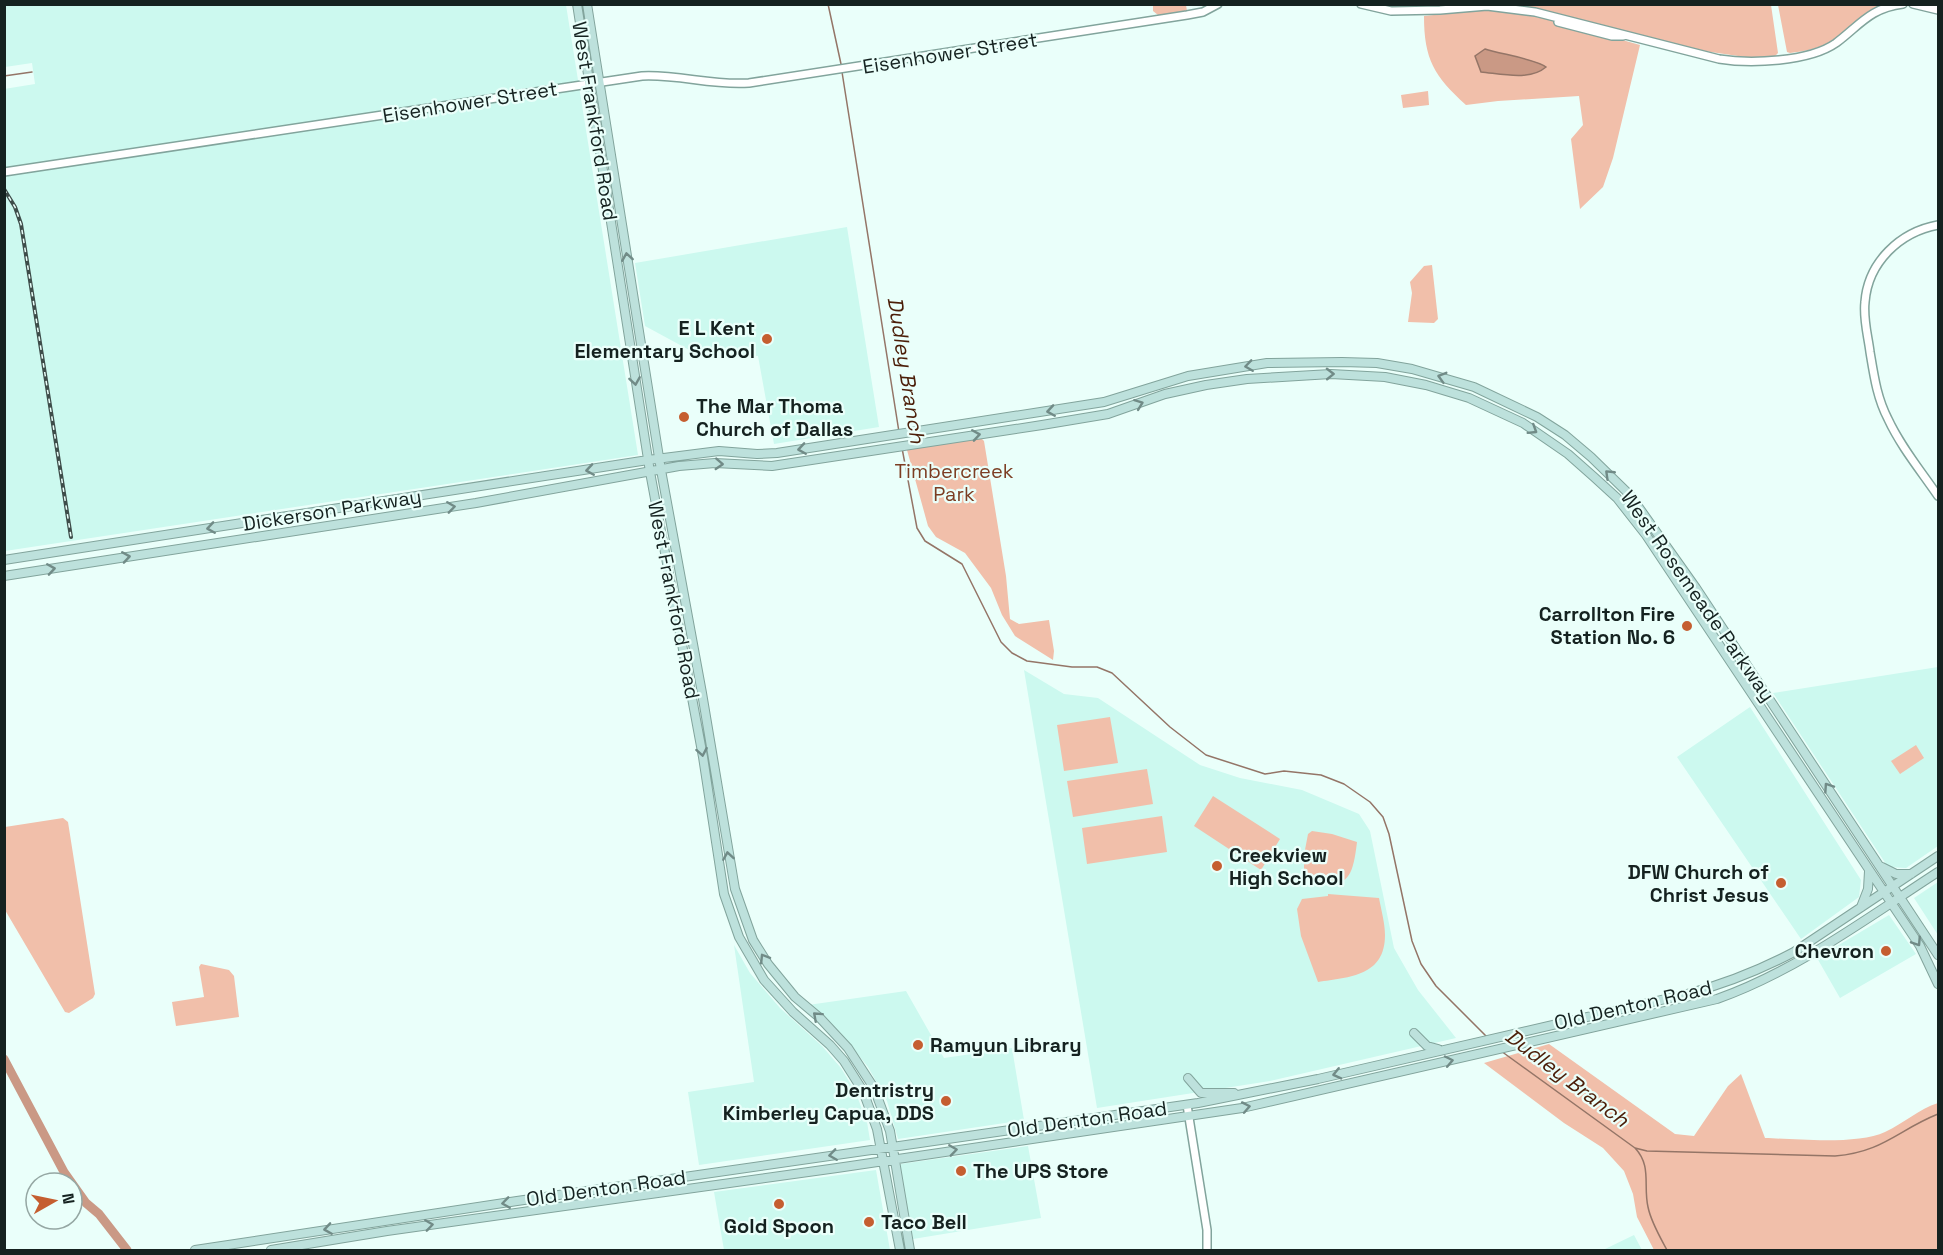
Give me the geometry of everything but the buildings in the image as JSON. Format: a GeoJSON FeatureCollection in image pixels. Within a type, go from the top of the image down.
{"type":"FeatureCollection","features":[{"type":"Feature","properties":{"kind":"main road","name":"West Frankford Road"},"geometry":{"type":"LineString","coordinates":[[577,4],[648,460],[701,747],[721,880],[731,917],[747,954],[770,989],[830,1045],[852,1072],[869,1105],[881,1149],[900,1251]]}},
{"type":"Feature","properties":{"kind":"main road","name":"West Frankford Road"},"geometry":{"type":"LineString","coordinates":[[587,4],[661,470],[738,902],[753,940],[774,973],[795,997],[839,1038],[861,1065],[874,1088],[883,1108],[895,1158],[910,1251]]}},
{"type":"Feature","properties":{"kind":"main road","name":"West Rosemeade Parkway"},"geometry":{"type":"LineString","coordinates":[[659,458],[719,451],[777,453],[916,432],[1104,402],[1188,376],[1267,363],[1377,363],[1412,369],[1474,387],[1522,409],[1565,435],[1611,475],[1630,495],[1696,588],[1882,866],[1938,955]]}},
{"type":"Feature","properties":{"kind":"main road","name":"West Rosemeade Parkway"},"geometry":{"type":"LineString","coordinates":[[650,472],[715,463],[772,466],[883,450],[1108,414],[1165,394],[1247,379],[1349,374],[1385,377],[1426,385],[1469,398],[1537,432],[1568,454],[1617,498],[1646,535],[1920,946],[1938,984]]}},
{"type":"Feature","properties":{"kind":"main road","name":"Dickerson Parkway"},"geometry":{"type":"LineString","coordinates":[[4,560],[659,458]]}},
{"type":"Feature","properties":{"kind":"main road","name":"Dickerson Parkway"},"geometry":{"type":"LineString","coordinates":[[4,576],[476,503],[650,472]]}},
{"type":"Feature","properties":{"kind":"main road"},"geometry":{"type":"LineString","coordinates":[[1686,595],[1696,588]]}},
{"type":"Feature","properties":{"kind":"main road"},"geometry":{"type":"LineString","coordinates":[[1789,752],[1800,744]]}},
{"type":"Feature","properties":{"kind":"main road"},"geometry":{"type":"LineString","coordinates":[[1832,816],[1843,808]]}},
{"type":"Feature","properties":{"kind":"main road","name":"Old Denton Road"},"geometry":{"type":"LineString","coordinates":[[195,1251],[386,1220],[1187,1105],[1318,1079],[1705,989],[1781,958],[1938,856]]}},
{"type":"Feature","properties":{"kind":"main road"},"geometry":{"type":"LineString","coordinates":[[1882,866],[1896,874],[1912,874]]}},
{"type":"Feature","properties":{"kind":"main road"},"geometry":{"type":"LineString","coordinates":[[1860,908],[1868,889],[1869,871]]}},
{"type":"Feature","properties":{"kind":"main road","name":"Old Denton Road"},"geometry":{"type":"LineString","coordinates":[[271,1251],[393,1230],[1242,1108],[1717,999],[1787,969],[1938,872]]}},
{"type":"Feature","properties":{"kind":"main road"},"geometry":{"type":"LineString","coordinates":[[1781,958],[1787,969]]}},
{"type":"Feature","properties":{"kind":"main road"},"geometry":{"type":"LineString","coordinates":[[1586,1017],[1589,1028]]}},
{"type":"Feature","properties":{"kind":"main road"},"geometry":{"type":"LineString","coordinates":[[1414,1033],[1427,1046],[1439,1050]]}},
{"type":"Feature","properties":{"kind":"main road"},"geometry":{"type":"LineString","coordinates":[[1188,1078],[1201,1093],[1238,1095]]}},
{"type":"Feature","properties":{"kind":"main road"},"geometry":{"type":"LineString","coordinates":[[995,1132],[997,1144]]}},
{"type":"Feature","properties":{"kind":"main road"},"geometry":{"type":"LineString","coordinates":[[749,1168],[751,1180]]}},
{"type":"Feature","properties":{"kind":"main road"},"geometry":{"type":"LineString","coordinates":[[897,1236],[908,1235]]}},
{"type":"Feature","properties":{"kind":"street","name":"Eisenhower Street"},"geometry":{"type":"LineString","coordinates":[[4,172],[600,82],[661,75],[734,85],[825,73],[1187,15],[1203,12],[1218,4]]}},
{"type":"Feature","properties":{"kind":"street"},"geometry":{"type":"LineString","coordinates":[[1360,4],[1391,11],[1487,6],[1524,11],[1536,17],[1612,36],[1626,36],[1719,59],[1745,62],[1768,61],[1820,51],[1836,43],[1872,13],[1903,4]]}},
{"type":"Feature","properties":{"kind":"street"},"geometry":{"type":"LineString","coordinates":[[1913,4],[1938,10]]}},
{"type":"Feature","properties":{"kind":"street"},"geometry":{"type":"LineString","coordinates":[[1938,225],[1914,232],[1890,248],[1879,261],[1871,277],[1866,291],[1864,309],[1875,384],[1881,403],[1893,430],[1938,496]]}},
{"type":"Feature","properties":{"kind":"street"},"geometry":{"type":"LineString","coordinates":[[1187,1105],[1208,1230],[1207,1251]]}},
{"type":"Feature","properties":{"kind":"shaded area"},"geometry":{"type":"Polygon","coordinates":[[[5,5],[566,5],[638,455],[5,551],[4,89],[35,84],[32,63],[5,67],[5,5]]]}},
{"type":"Feature","properties":{"kind":"shaded area"},"geometry":{"type":"Polygon","coordinates":[[[1485,49],[1526,59],[1546,67],[1524,75],[1481,72],[1475,56],[1485,49]]]}},
{"type":"Feature","properties":{"kind":"shaded area","name":"E L Kent Elementary School"},"geometry":{"type":"Polygon","coordinates":[[[847,227],[879,427],[774,444],[758,356],[693,352],[645,326],[635,263],[847,227]]]}},
{"type":"Feature","properties":{"kind":"shaded area"},"geometry":{"type":"Polygon","coordinates":[[[1938,667],[1938,846],[1906,868],[1888,867],[1773,693],[1938,667]]]}},
{"type":"Feature","properties":{"kind":"shaded area","name":"Creekview High School"},"geometry":{"type":"Polygon","coordinates":[[[1024,670],[1064,694],[1098,698],[1200,765],[1240,778],[1302,790],[1359,814],[1370,831],[1394,948],[1418,990],[1456,1038],[1270,1081],[1097,1108],[1024,670]]]}},
{"type":"Feature","properties":{"kind":"shaded area"},"geometry":{"type":"Polygon","coordinates":[[[1750,707],[1861,880],[1859,897],[1801,939],[1677,757],[1750,707]]]}},
{"type":"Feature","properties":{"kind":"shaded area"},"geometry":{"type":"Polygon","coordinates":[[[1938,882],[1938,935],[1914,898],[1938,882]]]}},
{"type":"Feature","properties":{"kind":"shaded area"},"geometry":{"type":"Polygon","coordinates":[[[1889,915],[1916,954],[1840,998],[1817,958],[1889,915]]]}},
{"type":"Feature","properties":{"kind":"shaded area"},"geometry":{"type":"Polygon","coordinates":[[[734,945],[750,973],[780,1008],[822,1046],[841,1068],[855,1091],[867,1122],[870,1140],[699,1165],[688,1092],[754,1082],[734,945]]]}},
{"type":"Feature","properties":{"kind":"shaded area"},"geometry":{"type":"Polygon","coordinates":[[[906,991],[944,1058],[1012,1048],[1024,1120],[898,1139],[887,1101],[868,1067],[839,1031],[808,1005],[906,991]]]}},
{"type":"Feature","properties":{"kind":"shaded area"},"geometry":{"type":"Polygon","coordinates":[[[1028,1146],[1041,1218],[913,1239],[900,1164],[1028,1146]]]}},
{"type":"Feature","properties":{"kind":"shaded area"},"geometry":{"type":"Polygon","coordinates":[[[876,1170],[890,1250],[724,1250],[714,1192],[876,1170]]]}},
{"type":"Feature","properties":{"kind":"shaded area"},"geometry":{"type":"Polygon","coordinates":[[[1634,1235],[1642,1250],[1603,1250],[1634,1235]]]}},
{"type":"Feature","properties":{"kind":"green space"},"geometry":{"type":"Polygon","coordinates":[[[1778,4],[1882,5],[1867,12],[1826,44],[1790,53],[1787,52],[1778,4]]]}},
{"type":"Feature","properties":{"kind":"green space"},"geometry":{"type":"Polygon","coordinates":[[[1153,5],[1186,5],[1187,11],[1158,15],[1153,11],[1153,5]]]}},
{"type":"Feature","properties":{"kind":"green space"},"geometry":{"type":"Polygon","coordinates":[[[1512,5],[1771,5],[1778,53],[1775,56],[1752,58],[1704,51],[1512,5]]]}},
{"type":"Feature","properties":{"kind":"green space"},"geometry":{"type":"Polygon","coordinates":[[[1472,11],[1515,13],[1536,17],[1640,45],[1613,158],[1603,187],[1580,209],[1571,139],[1583,125],[1579,96],[1466,105],[1446,85],[1433,66],[1426,44],[1424,16],[1472,11]]]}},
{"type":"Feature","properties":{"kind":"green space"},"geometry":{"type":"Polygon","coordinates":[[[1428,91],[1429,105],[1403,108],[1401,95],[1428,91]]]}},
{"type":"Feature","properties":{"kind":"green space"},"geometry":{"type":"Polygon","coordinates":[[[1432,265],[1438,319],[1434,323],[1408,322],[1412,293],[1410,282],[1424,266],[1432,265]]]}},
{"type":"Feature","properties":{"kind":"green space","name":"Timbercreek Park"},"geometry":{"type":"Polygon","coordinates":[[[981,438],[984,441],[1006,576],[1010,619],[1019,624],[1049,620],[1054,651],[1053,660],[1015,636],[1002,615],[991,588],[965,553],[936,537],[928,526],[907,450],[981,438]]]}},
{"type":"Feature","properties":{"kind":"green space"},"geometry":{"type":"Polygon","coordinates":[[[1110,717],[1118,763],[1064,771],[1057,725],[1110,717]]]}},
{"type":"Feature","properties":{"kind":"green space"},"geometry":{"type":"Polygon","coordinates":[[[1916,745],[1924,758],[1900,774],[1891,761],[1916,745]]]}},
{"type":"Feature","properties":{"kind":"green space"},"geometry":{"type":"Polygon","coordinates":[[[1147,769],[1153,804],[1073,817],[1067,781],[1147,769]]]}},
{"type":"Feature","properties":{"kind":"green space"},"geometry":{"type":"Polygon","coordinates":[[[1213,796],[1280,839],[1261,870],[1194,826],[1213,796]]]}},
{"type":"Feature","properties":{"kind":"green space"},"geometry":{"type":"Polygon","coordinates":[[[1162,816],[1167,852],[1087,864],[1082,828],[1162,816]]]}},
{"type":"Feature","properties":{"kind":"green space"},"geometry":{"type":"Polygon","coordinates":[[[63,818],[68,822],[95,994],[93,998],[69,1013],[65,1012],[5,910],[5,827],[63,818]]]}},
{"type":"Feature","properties":{"kind":"green space"},"geometry":{"type":"Polygon","coordinates":[[[1312,831],[1332,834],[1357,842],[1353,867],[1344,880],[1329,884],[1304,881],[1304,855],[1308,834],[1312,831]]]}},
{"type":"Feature","properties":{"kind":"green space"},"geometry":{"type":"Polygon","coordinates":[[[1328,894],[1379,898],[1385,935],[1379,959],[1372,967],[1353,976],[1318,982],[1301,936],[1297,909],[1302,899],[1328,896],[1328,894]]]}},
{"type":"Feature","properties":{"kind":"green space"},"geometry":{"type":"Polygon","coordinates":[[[201,964],[229,970],[234,976],[239,1017],[176,1026],[172,1002],[204,997],[199,967],[201,964]]]}},
{"type":"Feature","properties":{"kind":"green space"},"geometry":{"type":"Polygon","coordinates":[[[1549,1044],[1675,1134],[1694,1136],[1728,1086],[1741,1074],[1765,1138],[1859,1139],[1885,1132],[1938,1103],[1938,1250],[1654,1250],[1637,1217],[1633,1194],[1624,1171],[1603,1148],[1564,1123],[1484,1063],[1549,1044]]]}},
{"type":"Feature","properties":{"kind":"waterway","name":"Dudley Branch"},"geometry":{"type":"LineString","coordinates":[[828,4],[841,64]]}},
{"type":"Feature","properties":{"kind":"waterway"},"geometry":{"type":"LineString","coordinates":[[4,76],[32,72]]}},
{"type":"Feature","properties":{"kind":"waterway","name":"Dudley Branch"},"geometry":{"type":"LineString","coordinates":[[842,72],[899,432]]}},
{"type":"Feature","properties":{"kind":"waterway","name":"Dudley Branch"},"geometry":{"type":"LineString","coordinates":[[902,448],[917,528],[925,541],[962,564],[1001,642],[1012,653],[1027,661],[1072,667],[1097,667],[1112,673],[1170,727],[1206,755],[1265,774],[1284,771],[1321,775],[1344,784],[1370,802],[1383,817],[1389,834],[1412,941],[1421,964],[1436,986],[1487,1037]]}},
{"type":"Feature","properties":{"kind":"waterway","name":"Dudley Branch"},"geometry":{"type":"LineString","coordinates":[[1501,1051],[1635,1148],[1647,1151],[1835,1156],[1852,1154],[1878,1145],[1938,1114]]}},
{"type":"Feature","properties":{"kind":"waterway"},"geometry":{"type":"LineString","coordinates":[[4,1059],[64,1172],[86,1203],[99,1214],[127,1250]]}},
{"type":"Feature","properties":{"kind":"waterway"},"geometry":{"type":"LineString","coordinates":[[1635,1148],[1644,1162],[1649,1213],[1667,1250]]}},
{"type":"Feature","properties":{"kind":"railway"},"geometry":{"type":"LineString","coordinates":[[4,189],[15,207],[21,224],[71,537]]}},
{"type":"Feature","properties":{"kind":"place","name":"E L Kent Elementary School"},"geometry":{"type":"Point","coordinates":[767,339]}},
{"type":"Feature","properties":{"kind":"place","name":"The Mar Thoma Church of Dallas"},"geometry":{"type":"Point","coordinates":[684,417]}},
{"type":"Feature","properties":{"kind":"place","name":"Carrollton Fire Station No. 6"},"geometry":{"type":"Point","coordinates":[1687,626]}},
{"type":"Feature","properties":{"kind":"place","name":"Creekview High School"},"geometry":{"type":"Point","coordinates":[1217,866]}},
{"type":"Feature","properties":{"kind":"place","name":"DFW Church of Christ Jesus"},"geometry":{"type":"Point","coordinates":[1781,883]}},
{"type":"Feature","properties":{"kind":"place","name":"Chevron"},"geometry":{"type":"Point","coordinates":[1886,951]}},
{"type":"Feature","properties":{"kind":"place","name":"Ramyun Library"},"geometry":{"type":"Point","coordinates":[918,1045]}},
{"type":"Feature","properties":{"kind":"place","name":"Dentristry Kimberley Capua, DDS"},"geometry":{"type":"Point","coordinates":[946,1101]}},
{"type":"Feature","properties":{"kind":"place","name":"The UPS Store"},"geometry":{"type":"Point","coordinates":[961,1171]}},
{"type":"Feature","properties":{"kind":"place","name":"Gold Spoon"},"geometry":{"type":"Point","coordinates":[779,1204]}},
{"type":"Feature","properties":{"kind":"place","name":"Taco Bell"},"geometry":{"type":"Point","coordinates":[869,1222]}}]}
